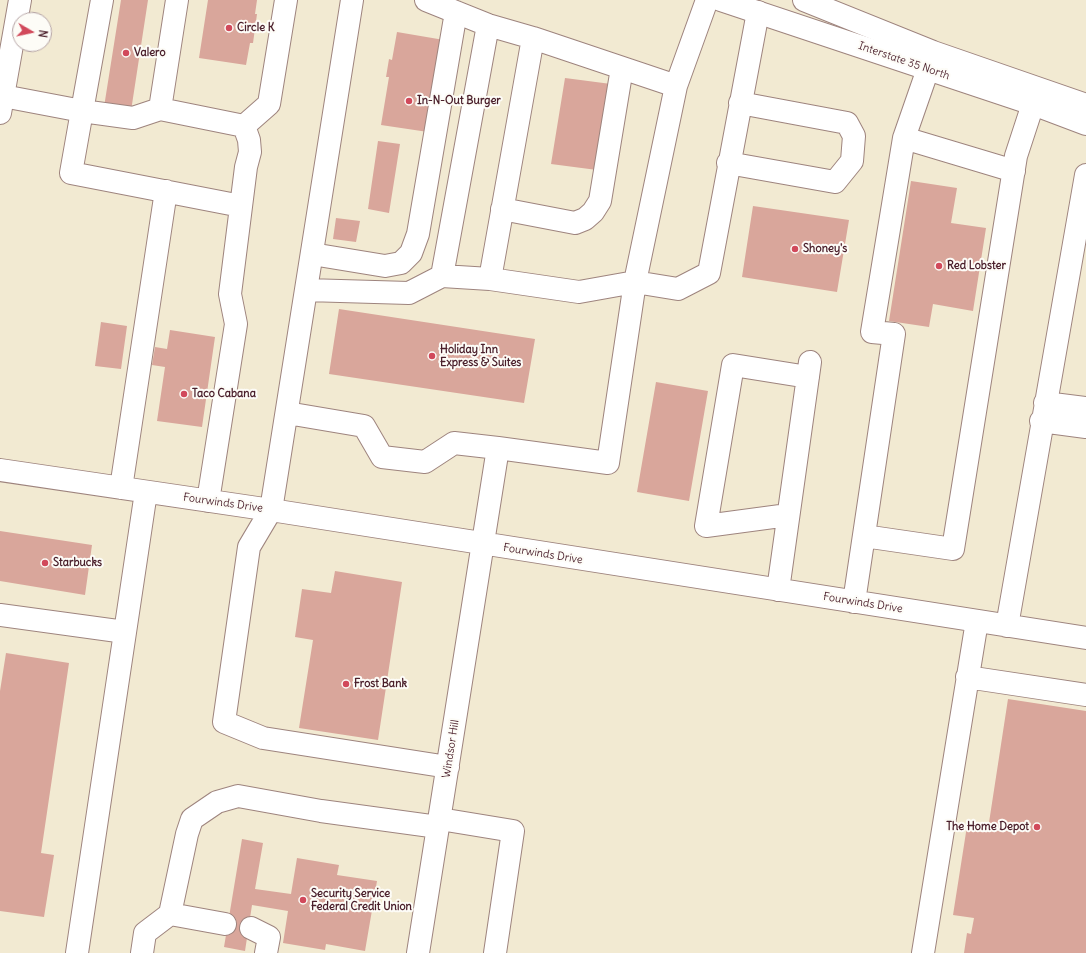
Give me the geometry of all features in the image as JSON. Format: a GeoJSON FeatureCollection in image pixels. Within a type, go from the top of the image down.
{"type":"FeatureCollection","features":[{"type":"Feature","properties":{"kind":"main road"},"geometry":{"type":"LineString","coordinates":[[20,0],[1,105],[82,110],[133,118],[160,109],[244,126]]}},
{"type":"Feature","properties":{"kind":"main road"},"geometry":{"type":"LineString","coordinates":[[102,0],[71,173],[241,206]]}},
{"type":"Feature","properties":{"kind":"main road"},"geometry":{"type":"LineString","coordinates":[[160,109],[177,0]]}},
{"type":"Feature","properties":{"kind":"main road"},"geometry":{"type":"LineString","coordinates":[[244,126],[269,104],[286,0]]}},
{"type":"Feature","properties":{"kind":"main road"},"geometry":{"type":"LineString","coordinates":[[352,0],[271,510],[250,547],[224,722],[263,738],[448,767]]}},
{"type":"Feature","properties":{"kind":"main road"},"geometry":{"type":"LineString","coordinates":[[426,0],[488,25],[533,38],[676,86]]}},
{"type":"Feature","properties":{"kind":"main road"},"geometry":{"type":"LineString","coordinates":[[287,413],[364,426],[382,457],[425,462],[454,443],[608,463],[635,282],[676,86],[707,0]]}},
{"type":"Feature","properties":{"kind":"main road","name":"Interstate 35 North"},"geometry":{"type":"LineString","coordinates":[[721,0],[1033,104],[1086,124]]}},
{"type":"Feature","properties":{"kind":"main road"},"geometry":{"type":"LineString","coordinates":[[804,0],[933,52],[1086,105]]}},
{"type":"Feature","properties":{"kind":"main road"},"geometry":{"type":"LineString","coordinates":[[312,254],[385,266],[401,263],[412,253],[418,234],[456,12]]}},
{"type":"Feature","properties":{"kind":"main road"},"geometry":{"type":"LineString","coordinates":[[306,290],[409,293],[442,276],[490,279],[579,292],[635,282],[678,289],[709,273],[728,163],[758,12]]}},
{"type":"Feature","properties":{"kind":"main road"},"geometry":{"type":"LineString","coordinates":[[442,276],[488,25]]}},
{"type":"Feature","properties":{"kind":"main road"},"geometry":{"type":"LineString","coordinates":[[490,279],[533,38]]}},
{"type":"Feature","properties":{"kind":"main road"},"geometry":{"type":"LineString","coordinates":[[502,209],[574,223],[585,219],[593,212],[600,201],[622,68]]}},
{"type":"Feature","properties":{"kind":"main road"},"geometry":{"type":"LineString","coordinates":[[854,602],[894,334],[872,332],[904,138],[928,69]]}},
{"type":"Feature","properties":{"kind":"main road"},"geometry":{"type":"LineString","coordinates":[[728,163],[835,182],[852,161],[854,136],[847,123],[740,103]]}},
{"type":"Feature","properties":{"kind":"main road"},"geometry":{"type":"LineString","coordinates":[[864,536],[953,549],[1016,156],[1033,104]]}},
{"type":"Feature","properties":{"kind":"main road"},"geometry":{"type":"LineString","coordinates":[[208,501],[236,324],[230,294],[246,167],[250,152],[249,140],[244,126]]}},
{"type":"Feature","properties":{"kind":"main road"},"geometry":{"type":"LineString","coordinates":[[904,138],[1014,171]]}},
{"type":"Feature","properties":{"kind":"main road"},"geometry":{"type":"LineString","coordinates":[[1006,626],[1043,412],[1083,212],[1086,175]]}},
{"type":"Feature","properties":{"kind":"main road"},"geometry":{"type":"LineString","coordinates":[[121,488],[166,191]]}},
{"type":"Feature","properties":{"kind":"main road"},"geometry":{"type":"LineString","coordinates":[[778,590],[809,369],[733,365],[706,526],[788,515]]}},
{"type":"Feature","properties":{"kind":"main road"},"geometry":{"type":"LineString","coordinates":[[1043,412],[1086,408]]}},
{"type":"Feature","properties":{"kind":"main road"},"geometry":{"type":"LineString","coordinates":[[1043,412],[1086,427]]}},
{"type":"Feature","properties":{"kind":"main road","name":"Windsor Hill"},"geometry":{"type":"LineString","coordinates":[[418,953],[498,448]]}},
{"type":"Feature","properties":{"kind":"main road","name":"Fourwinds Drive"},"geometry":{"type":"LineString","coordinates":[[0,470],[271,510],[1086,638]]}},
{"type":"Feature","properties":{"kind":"main road"},"geometry":{"type":"LineString","coordinates":[[77,953],[146,492]]}},
{"type":"Feature","properties":{"kind":"main road"},"geometry":{"type":"LineString","coordinates":[[0,615],[125,632]]}},
{"type":"Feature","properties":{"kind":"main road"},"geometry":{"type":"LineString","coordinates":[[923,953],[977,621]]}},
{"type":"Feature","properties":{"kind":"main road"},"geometry":{"type":"LineString","coordinates":[[967,677],[1086,695]]}},
{"type":"Feature","properties":{"kind":"main road"},"geometry":{"type":"LineString","coordinates":[[142,953],[145,933],[170,914],[187,834],[192,819],[217,802],[238,796],[321,811],[513,832],[495,953]]}},
{"type":"Feature","properties":{"kind":"main road"},"geometry":{"type":"LineString","coordinates":[[170,914],[225,924]]}},
{"type":"Feature","properties":{"kind":"main road"},"geometry":{"type":"LineString","coordinates":[[251,928],[269,937],[266,953]]}},
{"type":"Feature","properties":{"kind":"building","name":"Valero"},"geometry":{"type":"Polygon","coordinates":[[[121,0],[148,0],[131,111],[104,107],[121,0]]]}},
{"type":"Feature","properties":{"kind":"building","name":"Circle K"},"geometry":{"type":"Polygon","coordinates":[[[208,0],[257,0],[255,14],[257,14],[253,43],[250,43],[246,65],[199,58],[208,0]]]}},
{"type":"Feature","properties":{"kind":"building","name":"In-N-Out Burger"},"geometry":{"type":"Polygon","coordinates":[[[397,32],[444,40],[428,132],[381,125],[389,77],[386,77],[389,59],[392,60],[397,32]]]}},
{"type":"Feature","properties":{"kind":"building"},"geometry":{"type":"Polygon","coordinates":[[[565,78],[611,84],[597,170],[551,164],[565,78]]]}},
{"type":"Feature","properties":{"kind":"building"},"geometry":{"type":"Polygon","coordinates":[[[378,141],[400,144],[389,213],[368,209],[378,141]]]}},
{"type":"Feature","properties":{"kind":"building","name":"Red Lobster"},"geometry":{"type":"Polygon","coordinates":[[[911,181],[957,188],[951,223],[986,228],[973,311],[933,304],[929,327],[889,321],[911,181]]]}},
{"type":"Feature","properties":{"kind":"building","name":"Shoney's"},"geometry":{"type":"Polygon","coordinates":[[[753,206],[849,220],[837,292],[742,277],[753,206]]]}},
{"type":"Feature","properties":{"kind":"building"},"geometry":{"type":"Polygon","coordinates":[[[336,218],[360,221],[356,242],[333,239],[336,218]]]}},
{"type":"Feature","properties":{"kind":"building","name":"Holiday Inn Express & Suites"},"geometry":{"type":"Polygon","coordinates":[[[339,309],[535,339],[524,403],[329,374],[339,309]]]}},
{"type":"Feature","properties":{"kind":"building"},"geometry":{"type":"Polygon","coordinates":[[[101,322],[127,326],[121,369],[95,366],[101,322]]]}},
{"type":"Feature","properties":{"kind":"building","name":"Taco Cabana"},"geometry":{"type":"Polygon","coordinates":[[[170,330],[215,337],[202,427],[157,421],[165,367],[152,365],[155,347],[167,349],[170,330]]]}},
{"type":"Feature","properties":{"kind":"building"},"geometry":{"type":"Polygon","coordinates":[[[656,382],[708,391],[689,501],[637,492],[656,382]]]}},
{"type":"Feature","properties":{"kind":"building","name":"Starbucks"},"geometry":{"type":"Polygon","coordinates":[[[0,531],[92,545],[85,595],[0,581],[0,531]]]}},
{"type":"Feature","properties":{"kind":"building","name":"Frost Bank"},"geometry":{"type":"Polygon","coordinates":[[[335,571],[402,582],[378,740],[299,728],[313,640],[295,637],[302,589],[331,593],[335,571]]]}},
{"type":"Feature","properties":{"kind":"building"},"geometry":{"type":"Polygon","coordinates":[[[6,653],[69,663],[41,853],[54,855],[44,917],[0,911],[0,691],[6,653]]]}},
{"type":"Feature","properties":{"kind":"building","name":"The Home Depot"},"geometry":{"type":"Polygon","coordinates":[[[1008,699],[1086,711],[1086,953],[964,953],[967,933],[971,934],[974,918],[953,915],[967,826],[988,829],[1008,699]]]}},
{"type":"Feature","properties":{"kind":"building","name":"Security Service Federal Credit Union"},"geometry":{"type":"Polygon","coordinates":[[[242,839],[263,843],[255,889],[291,894],[297,858],[339,865],[337,875],[377,881],[365,951],[326,944],[325,950],[283,943],[288,911],[252,905],[245,951],[224,947],[242,839]]]}},
{"type":"Feature","properties":{"kind":"place","name":"Circle K"},"geometry":{"type":"Point","coordinates":[229,28]}},
{"type":"Feature","properties":{"kind":"place","name":"Valero"},"geometry":{"type":"Point","coordinates":[126,53]}},
{"type":"Feature","properties":{"kind":"place","name":"In-N-Out Burger"},"geometry":{"type":"Point","coordinates":[409,101]}},
{"type":"Feature","properties":{"kind":"place","name":"Shoney's"},"geometry":{"type":"Point","coordinates":[795,249]}},
{"type":"Feature","properties":{"kind":"place","name":"Red Lobster"},"geometry":{"type":"Point","coordinates":[939,266]}},
{"type":"Feature","properties":{"kind":"place","name":"Holiday Inn Express & Suites"},"geometry":{"type":"Point","coordinates":[432,356]}},
{"type":"Feature","properties":{"kind":"place","name":"Taco Cabana"},"geometry":{"type":"Point","coordinates":[184,394]}},
{"type":"Feature","properties":{"kind":"place","name":"Starbucks"},"geometry":{"type":"Point","coordinates":[45,563]}},
{"type":"Feature","properties":{"kind":"place","name":"Frost Bank"},"geometry":{"type":"Point","coordinates":[346,684]}},
{"type":"Feature","properties":{"kind":"place","name":"The Home Depot"},"geometry":{"type":"Point","coordinates":[1037,827]}},
{"type":"Feature","properties":{"kind":"place","name":"Security Service Federal Credit Union"},"geometry":{"type":"Point","coordinates":[303,900]}}]}
